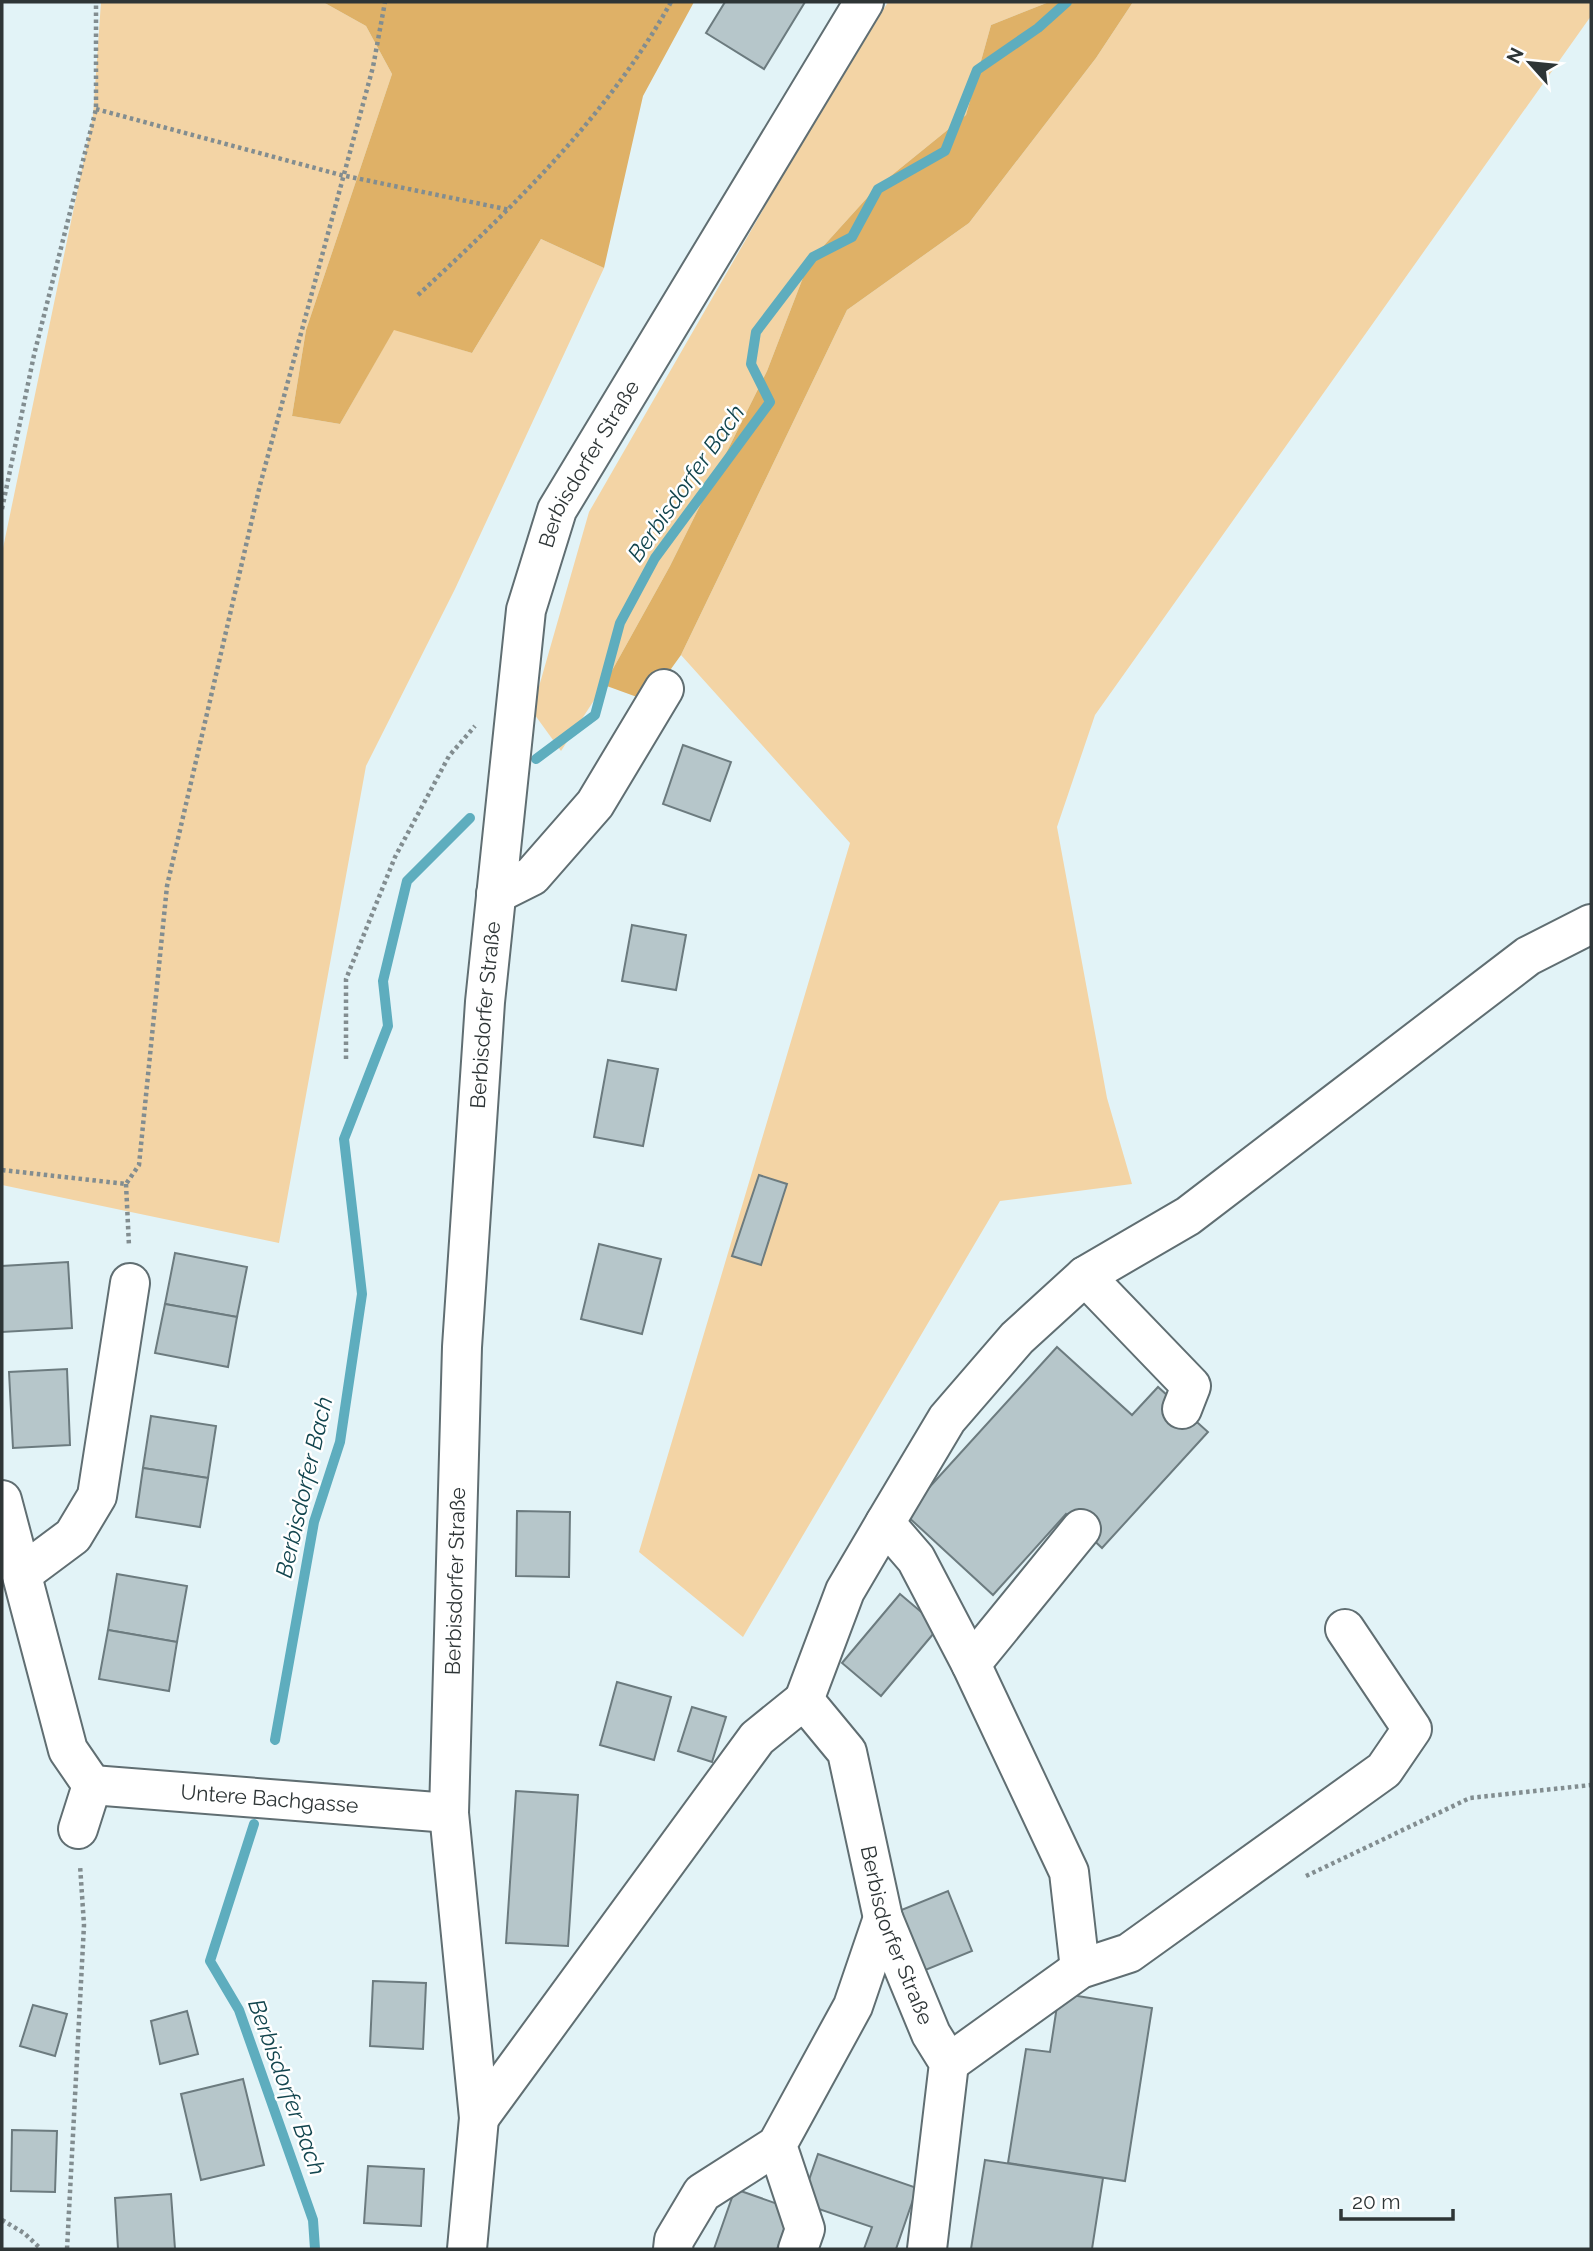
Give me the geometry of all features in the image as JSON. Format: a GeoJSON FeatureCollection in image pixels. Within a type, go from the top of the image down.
{"type":"FeatureCollection","features":[{"type":"Feature","properties":{"kind":"street","name":"Berbisdorfer Straße"},"geometry":{"type":"LineString","coordinates":[[467,2249],[479,2118],[449,1813],[462,1348],[485,1002],[526,610],[557,510],[864,2]]}},
{"type":"Feature","properties":{"kind":"street"},"geometry":{"type":"LineString","coordinates":[[496,894],[532,876],[594,804],[664,690]]}},
{"type":"Feature","properties":{"kind":"street"},"geometry":{"type":"LineString","coordinates":[[479,2118],[757,1738],[804,1700],[845,1591],[885,1523],[947,1419],[1017,1338],[1085,1276],[1188,1216],[1528,956],[1591,924]]}},
{"type":"Feature","properties":{"kind":"street"},"geometry":{"type":"LineString","coordinates":[[1085,1276],[1191,1386],[1182,1409]]}},
{"type":"Feature","properties":{"kind":"street"},"geometry":{"type":"LineString","coordinates":[[22,1574],[73,1536],[97,1496],[130,1283]]}},
{"type":"Feature","properties":{"kind":"street"},"geometry":{"type":"LineString","coordinates":[[2,1500],[68,1750],[92,1786],[78,1829]]}},
{"type":"Feature","properties":{"kind":"street"},"geometry":{"type":"LineString","coordinates":[[885,1523],[916,1559],[971,1664],[1069,1872],[1080,1969]]}},
{"type":"Feature","properties":{"kind":"street"},"geometry":{"type":"LineString","coordinates":[[971,1664],[1081,1529]]}},
{"type":"Feature","properties":{"kind":"street"},"geometry":{"type":"LineString","coordinates":[[927,2249],[949,2063],[1080,1969],[1129,1953],[1384,1770],[1412,1729],[1345,1629]]}},
{"type":"Feature","properties":{"kind":"street","name":"Berbisdorfer Straße"},"geometry":{"type":"LineString","coordinates":[[804,1700],[847,1752],[883,1918],[931,2034],[949,2063]]}},
{"type":"Feature","properties":{"kind":"street","name":"Untere Bachgasse"},"geometry":{"type":"LineString","coordinates":[[92,1786],[449,1813]]}},
{"type":"Feature","properties":{"kind":"street"},"geometry":{"type":"LineString","coordinates":[[673,2249],[674,2240],[702,2193],[777,2145],[853,2006],[883,1918]]}},
{"type":"Feature","properties":{"kind":"street"},"geometry":{"type":"LineString","coordinates":[[777,2145],[805,2229],[798,2249]]}},
{"type":"Feature","properties":{"kind":"path"},"geometry":{"type":"LineString","coordinates":[[2,509],[34,355],[96,108],[96,2]]}},
{"type":"Feature","properties":{"kind":"path"},"geometry":{"type":"LineString","coordinates":[[130,1283],[126,1184],[139,1165],[167,886],[260,485],[341,175],[373,67],[385,2]]}},
{"type":"Feature","properties":{"kind":"path"},"geometry":{"type":"LineString","coordinates":[[418,295],[510,210],[578,134],[648,45],[671,2]]}},
{"type":"Feature","properties":{"kind":"path"},"geometry":{"type":"LineString","coordinates":[[96,108],[341,175],[510,210]]}},
{"type":"Feature","properties":{"kind":"path"},"geometry":{"type":"LineString","coordinates":[[346,1059],[346,979],[395,857],[449,755],[519,676]]}},
{"type":"Feature","properties":{"kind":"path"},"geometry":{"type":"LineString","coordinates":[[2,1170],[126,1184]]}},
{"type":"Feature","properties":{"kind":"path"},"geometry":{"type":"LineString","coordinates":[[1294,1882],[1470,1798],[1591,1785]]}},
{"type":"Feature","properties":{"kind":"path"},"geometry":{"type":"LineString","coordinates":[[66,2249],[84,1925],[78,1829]]}},
{"type":"Feature","properties":{"kind":"path"},"geometry":{"type":"LineString","coordinates":[[2,2220],[24,2233],[41,2249]]}},
{"type":"Feature","properties":{"kind":"shaded area"},"geometry":{"type":"Polygon","coordinates":[[[101,2],[323,2],[366,26],[392,74],[306,330],[292,416],[340,424],[394,329],[472,353],[541,239],[604,268],[455,589],[366,766],[279,1243],[2,1185],[2,553],[93,116],[101,2]]]}},
{"type":"Feature","properties":{"kind":"shaded area"},"geometry":{"type":"Polygon","coordinates":[[[323,2],[694,2],[643,96],[604,268],[541,239],[472,353],[394,330],[340,424],[292,416],[306,330],[392,74],[366,26],[323,2]]]}},
{"type":"Feature","properties":{"kind":"shaded area"},"geometry":{"type":"Polygon","coordinates":[[[888,2],[1049,2],[991,25],[966,115],[876,188],[809,262],[767,371],[670,566],[604,685],[561,751],[532,711],[589,512],[779,182],[888,2]]]}},
{"type":"Feature","properties":{"kind":"shaded area"},"geometry":{"type":"Polygon","coordinates":[[[1049,2],[1133,2],[1096,58],[969,223],[847,310],[681,655],[648,701],[604,685],[670,566],[767,371],[809,262],[876,188],[966,115],[991,25],[1049,2]]]}},
{"type":"Feature","properties":{"kind":"shaded area"},"geometry":{"type":"Polygon","coordinates":[[[1133,2],[1591,2],[1591,16],[1095,715],[1057,827],[1107,1098],[1132,1184],[1000,1201],[743,1637],[639,1552],[850,843],[681,655],[847,310],[969,223],[1096,58],[1133,2]]]}},
{"type":"Feature","properties":{"kind":"building"},"geometry":{"type":"Polygon","coordinates":[[[725,2],[805,2],[764,69],[706,33],[725,2]]]}},
{"type":"Feature","properties":{"kind":"building"},"geometry":{"type":"Polygon","coordinates":[[[683,745],[731,762],[710,821],[663,804],[683,745]]]}},
{"type":"Feature","properties":{"kind":"building"},"geometry":{"type":"Polygon","coordinates":[[[632,925],[686,935],[676,990],[622,981],[632,925]]]}},
{"type":"Feature","properties":{"kind":"building"},"geometry":{"type":"Polygon","coordinates":[[[608,1060],[658,1069],[643,1146],[594,1137],[608,1060]]]}},
{"type":"Feature","properties":{"kind":"building"},"geometry":{"type":"Polygon","coordinates":[[[759,1175],[787,1184],[761,1265],[732,1256],[759,1175]]]}},
{"type":"Feature","properties":{"kind":"building"},"geometry":{"type":"Polygon","coordinates":[[[599,1244],[661,1259],[642,1334],[581,1319],[599,1244]]]}},
{"type":"Feature","properties":{"kind":"building"},"geometry":{"type":"Polygon","coordinates":[[[175,1253],[247,1267],[237,1317],[165,1304],[175,1253]]]}},
{"type":"Feature","properties":{"kind":"building"},"geometry":{"type":"Polygon","coordinates":[[[68,1262],[72,1328],[2,1332],[2,1266],[68,1262]]]}},
{"type":"Feature","properties":{"kind":"building"},"geometry":{"type":"Polygon","coordinates":[[[165,1304],[237,1317],[228,1367],[155,1353],[165,1304]]]}},
{"type":"Feature","properties":{"kind":"building"},"geometry":{"type":"Polygon","coordinates":[[[1057,1347],[1132,1415],[1158,1387],[1208,1432],[1102,1548],[1066,1514],[993,1595],[905,1514],[1057,1347]]]}},
{"type":"Feature","properties":{"kind":"building"},"geometry":{"type":"Polygon","coordinates":[[[67,1369],[70,1445],[13,1448],[9,1372],[67,1369]]]}},
{"type":"Feature","properties":{"kind":"building"},"geometry":{"type":"Polygon","coordinates":[[[151,1416],[216,1426],[208,1478],[143,1468],[151,1416]]]}},
{"type":"Feature","properties":{"kind":"building"},"geometry":{"type":"Polygon","coordinates":[[[143,1468],[208,1478],[200,1527],[136,1517],[143,1468]]]}},
{"type":"Feature","properties":{"kind":"building"},"geometry":{"type":"Polygon","coordinates":[[[517,1511],[570,1512],[569,1577],[516,1576],[517,1511]]]}},
{"type":"Feature","properties":{"kind":"building"},"geometry":{"type":"Polygon","coordinates":[[[117,1574],[187,1586],[177,1642],[108,1630],[117,1574]]]}},
{"type":"Feature","properties":{"kind":"building"},"geometry":{"type":"Polygon","coordinates":[[[900,1594],[939,1627],[881,1696],[842,1663],[900,1594]]]}},
{"type":"Feature","properties":{"kind":"building"},"geometry":{"type":"Polygon","coordinates":[[[108,1630],[177,1642],[169,1691],[99,1679],[108,1630]]]}},
{"type":"Feature","properties":{"kind":"building"},"geometry":{"type":"Polygon","coordinates":[[[617,1682],[671,1697],[654,1760],[600,1745],[617,1682]]]}},
{"type":"Feature","properties":{"kind":"building"},"geometry":{"type":"Polygon","coordinates":[[[692,1707],[726,1717],[712,1762],[678,1751],[692,1707]]]}},
{"type":"Feature","properties":{"kind":"building"},"geometry":{"type":"Polygon","coordinates":[[[516,1791],[578,1795],[568,1946],[506,1943],[516,1791]]]}},
{"type":"Feature","properties":{"kind":"building"},"geometry":{"type":"Polygon","coordinates":[[[948,1891],[972,1951],[918,1973],[894,1913],[948,1891]]]}},
{"type":"Feature","properties":{"kind":"building"},"geometry":{"type":"Polygon","coordinates":[[[373,1981],[426,1983],[423,2049],[370,2046],[373,1981]]]}},
{"type":"Feature","properties":{"kind":"building"},"geometry":{"type":"Polygon","coordinates":[[[1059,1993],[1152,2008],[1125,2181],[1008,2163],[1026,2049],[1050,2052],[1059,1993]]]}},
{"type":"Feature","properties":{"kind":"building"},"geometry":{"type":"Polygon","coordinates":[[[33,2005],[67,2014],[55,2056],[20,2046],[33,2005]]]}},
{"type":"Feature","properties":{"kind":"building"},"geometry":{"type":"Polygon","coordinates":[[[187,2011],[198,2054],[160,2064],[151,2021],[187,2011]]]}},
{"type":"Feature","properties":{"kind":"building"},"geometry":{"type":"Polygon","coordinates":[[[243,2079],[264,2165],[201,2180],[181,2094],[243,2079]]]}},
{"type":"Feature","properties":{"kind":"building"},"geometry":{"type":"Polygon","coordinates":[[[12,2130],[57,2131],[55,2192],[11,2191],[12,2130]]]}},
{"type":"Feature","properties":{"kind":"building"},"geometry":{"type":"Polygon","coordinates":[[[818,2154],[917,2188],[896,2249],[864,2249],[872,2227],[801,2203],[818,2154]]]}},
{"type":"Feature","properties":{"kind":"building"},"geometry":{"type":"Polygon","coordinates":[[[985,2160],[1103,2178],[1092,2249],[971,2249],[985,2160]]]}},
{"type":"Feature","properties":{"kind":"building"},"geometry":{"type":"Polygon","coordinates":[[[368,2166],[424,2169],[421,2226],[364,2223],[368,2166]]]}},
{"type":"Feature","properties":{"kind":"building"},"geometry":{"type":"Polygon","coordinates":[[[735,2189],[792,2209],[777,2249],[714,2249],[735,2189]]]}},
{"type":"Feature","properties":{"kind":"building"},"geometry":{"type":"Polygon","coordinates":[[[171,2194],[175,2249],[118,2249],[115,2198],[171,2194]]]}},
{"type":"Feature","properties":{"kind":"waterway","name":"Berbisdorfer Bach"},"geometry":{"type":"LineString","coordinates":[[536,759],[595,715],[620,623],[655,558],[770,402],[751,364],[756,332],[813,257],[852,237],[878,189],[945,151],[977,70],[1038,28],[1067,2]]}},
{"type":"Feature","properties":{"kind":"waterway","name":"Berbisdorfer Bach"},"geometry":{"type":"LineString","coordinates":[[275,1740],[314,1522],[340,1442],[362,1294],[344,1139],[388,1026],[383,981],[407,881],[470,818]]}},
{"type":"Feature","properties":{"kind":"waterway","name":"Berbisdorfer Bach"},"geometry":{"type":"LineString","coordinates":[[254,1824],[210,1961],[239,2010],[313,2220],[315,2249]]}}]}
